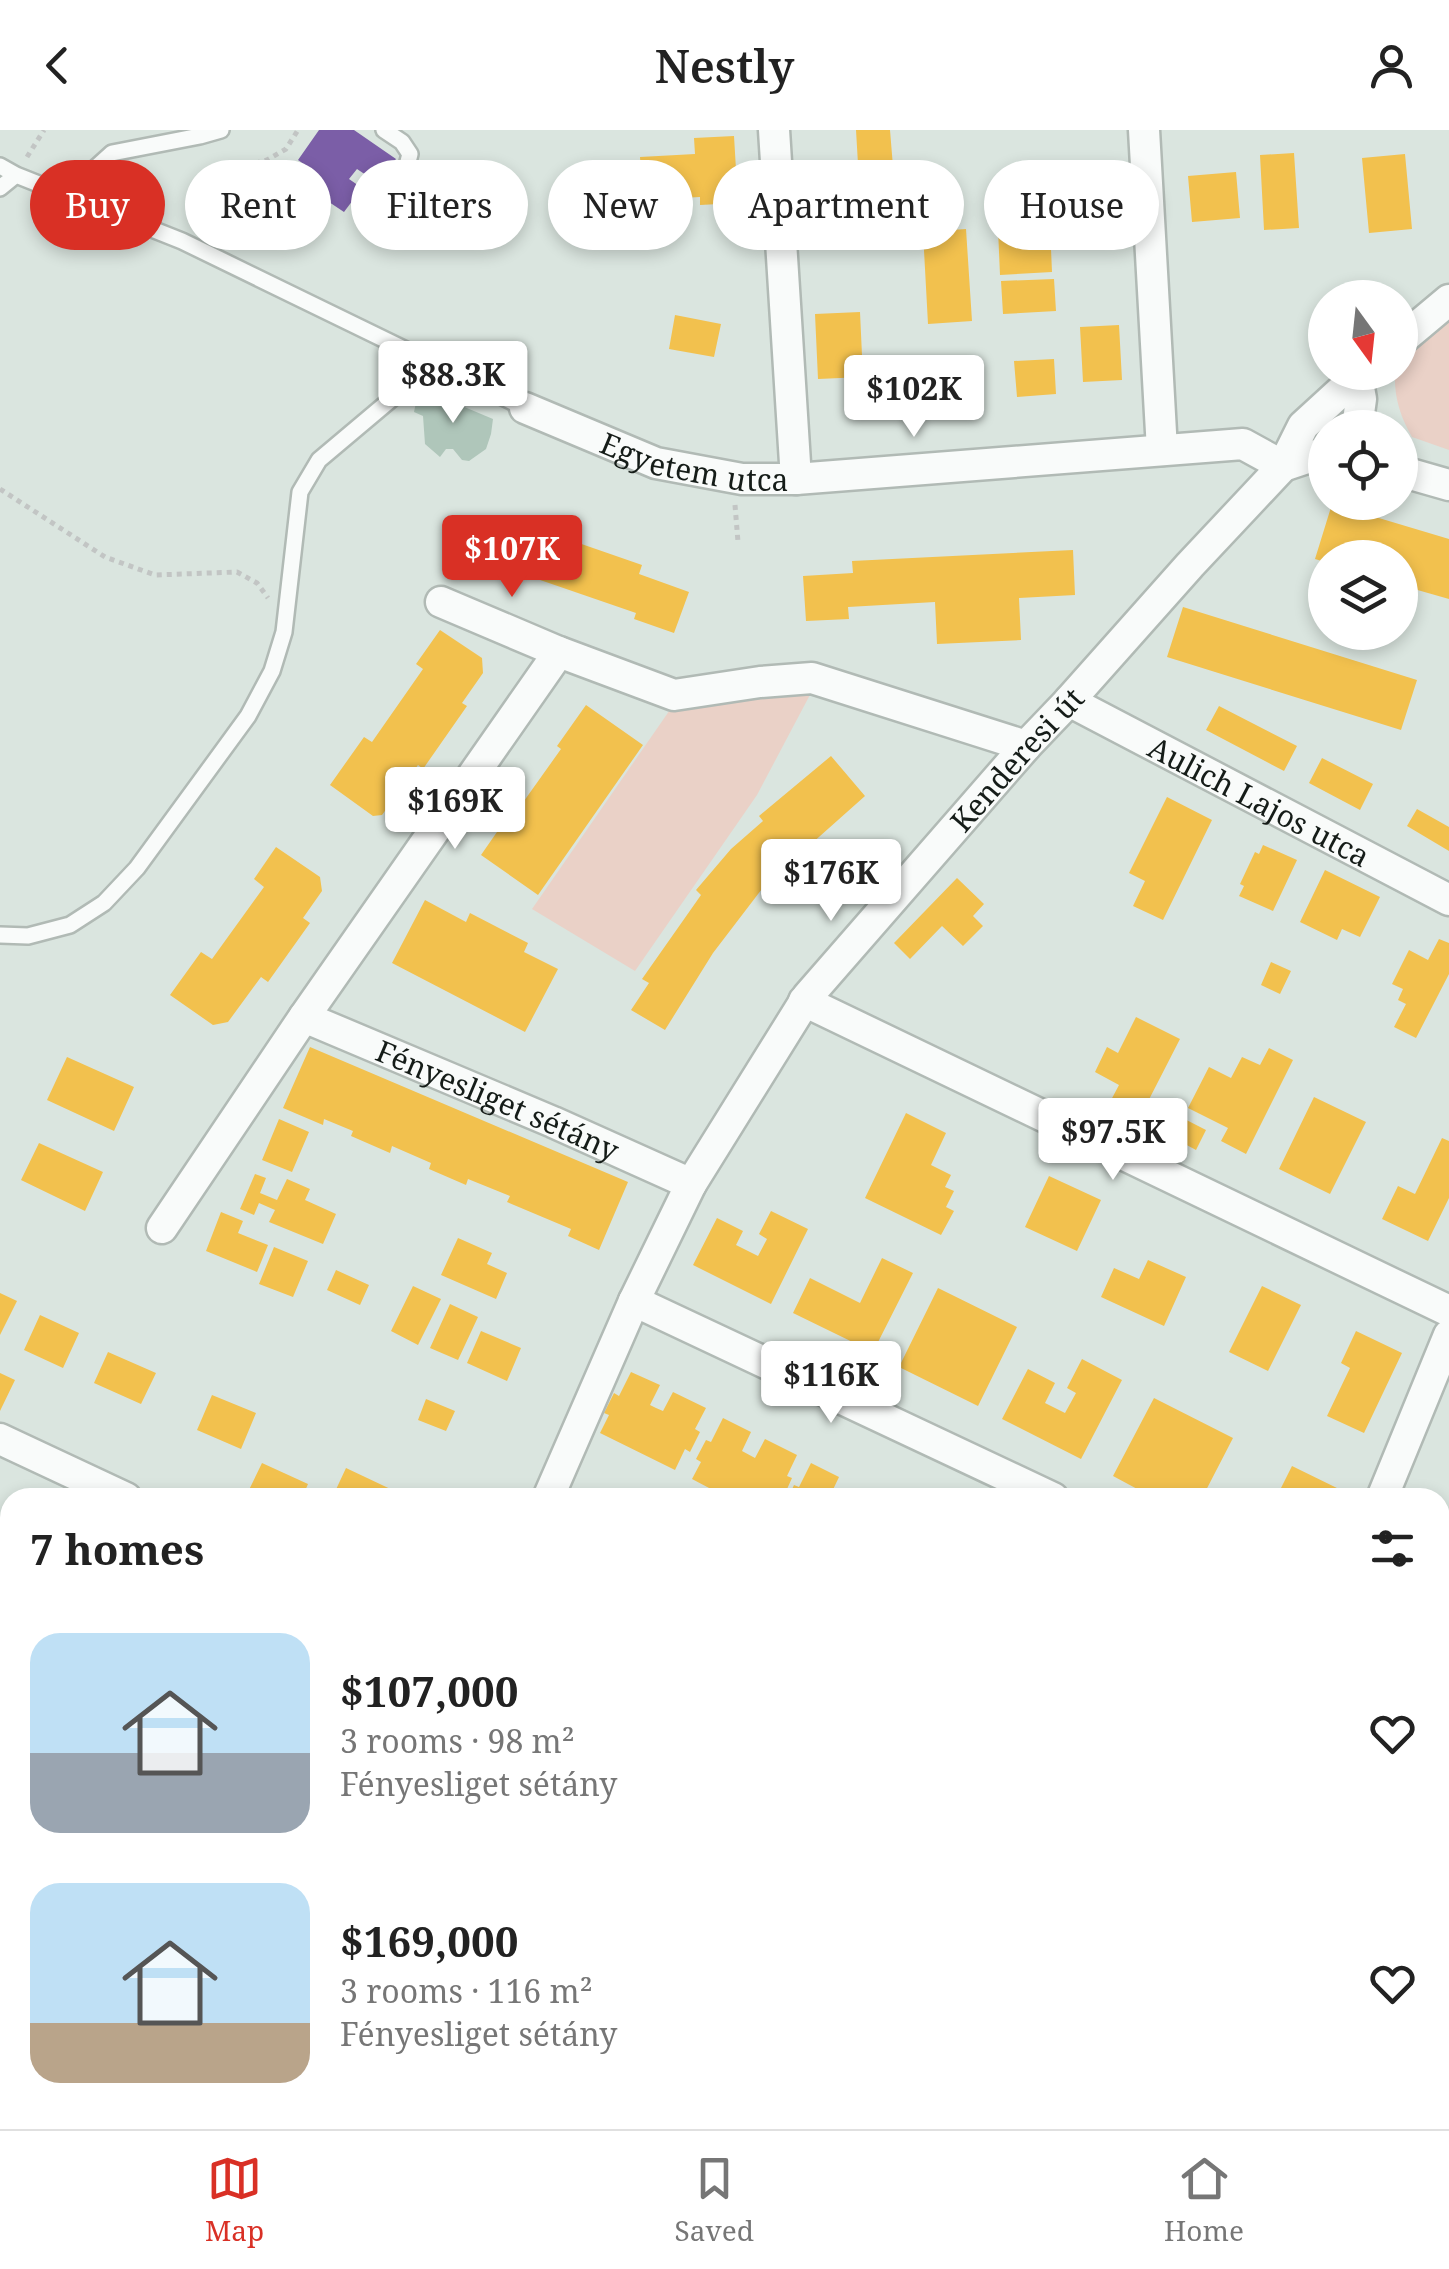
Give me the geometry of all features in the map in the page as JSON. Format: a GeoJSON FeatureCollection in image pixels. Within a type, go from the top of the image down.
{"type":"FeatureCollection","features":[{"type":"Feature","properties":{"kind":"street"},"geometry":{"type":"LineString","coordinates":[[774,130],[796,479]]}},
{"type":"Feature","properties":{"kind":"street"},"geometry":{"type":"LineString","coordinates":[[1144,130],[1162,450]]}},
{"type":"Feature","properties":{"kind":"street"},"geometry":{"type":"LineString","coordinates":[[1418,326],[1449,300]]}},
{"type":"Feature","properties":{"kind":"street","name":"Kenderesi út"},"geometry":{"type":"LineString","coordinates":[[552,1488],[690,1184],[804,1002],[1026,746],[1284,466],[1303,426],[1343,390]]}},
{"type":"Feature","properties":{"kind":"street","name":"Egyetem utca"},"geometry":{"type":"LineString","coordinates":[[524,408],[656,463],[742,479],[796,479],[1243,444],[1284,466]]}},
{"type":"Feature","properties":{"kind":"street"},"geometry":{"type":"LineString","coordinates":[[1284,466],[1308,458]]}},
{"type":"Feature","properties":{"kind":"street"},"geometry":{"type":"LineString","coordinates":[[1418,476],[1449,485]]}},
{"type":"Feature","properties":{"kind":"street"},"geometry":{"type":"LineString","coordinates":[[441,602],[674,695],[812,678],[1026,746]]}},
{"type":"Feature","properties":{"kind":"street"},"geometry":{"type":"LineString","coordinates":[[162,1228],[559,652]]}},
{"type":"Feature","properties":{"kind":"street","name":"Aulich Lajos utca"},"geometry":{"type":"LineString","coordinates":[[1069,701],[1449,900]]}},
{"type":"Feature","properties":{"kind":"street"},"geometry":{"type":"LineString","coordinates":[[804,1002],[1449,1311]]}},
{"type":"Feature","properties":{"kind":"street","name":"Fényesliget sétány"},"geometry":{"type":"LineString","coordinates":[[304,1017],[690,1184]]}},
{"type":"Feature","properties":{"kind":"street"},"geometry":{"type":"LineString","coordinates":[[634,1301],[1032,1488]]}},
{"type":"Feature","properties":{"kind":"street"},"geometry":{"type":"LineString","coordinates":[[1386,1488],[1449,1335]]}},
{"type":"Feature","properties":{"kind":"street"},"geometry":{"type":"LineString","coordinates":[[0,1439],[105,1488]]}},
{"type":"Feature","properties":{"kind":"lane"},"geometry":{"type":"LineString","coordinates":[[104,160],[112,152],[221,130]]}},
{"type":"Feature","properties":{"kind":"lane"},"geometry":{"type":"LineString","coordinates":[[384,130],[402,142],[410,154],[408,160]]}},
{"type":"Feature","properties":{"kind":"lane","name":"Egyetem utca"},"geometry":{"type":"LineString","coordinates":[[0,166],[30,181]]}},
{"type":"Feature","properties":{"kind":"lane"},"geometry":{"type":"LineString","coordinates":[[0,188],[16,176]]}},
{"type":"Feature","properties":{"kind":"lane","name":"Egyetem utca"},"geometry":{"type":"LineString","coordinates":[[165,234],[524,408]]}},
{"type":"Feature","properties":{"kind":"lane"},"geometry":{"type":"LineString","coordinates":[[0,935],[28,936],[70,924],[104,903],[137,868],[248,716],[272,672],[284,632],[300,492],[319,460],[433,364]]}},
{"type":"Feature","properties":{"kind":"path"},"geometry":{"type":"LineString","coordinates":[[16,176],[44,130]]}},
{"type":"Feature","properties":{"kind":"path"},"geometry":{"type":"LineString","coordinates":[[182,241],[218,189],[242,167],[286,149],[298,130]]}},
{"type":"Feature","properties":{"kind":"path"},"geometry":{"type":"LineString","coordinates":[[0,488],[106,557],[156,576],[237,572],[257,584],[273,604],[284,632]]}},
{"type":"Feature","properties":{"kind":"shaded area"},"geometry":{"type":"Polygon","coordinates":[[[1449,315],[1449,450],[1418,439],[1418,410],[1400,410],[1399,406],[1396,390],[1418,390],[1418,342],[1449,315]]]}},
{"type":"Feature","properties":{"kind":"shaded area"},"geometry":{"type":"Polygon","coordinates":[[[812,691],[757,795],[635,971],[532,909],[674,704],[812,691]]]}},
{"type":"Feature","properties":{"kind":"building: Homes"},"geometry":{"type":"Polygon","coordinates":[[[856,130],[890,130],[892,160],[858,160],[856,130]]]}},
{"type":"Feature","properties":{"kind":"building: Homes"},"geometry":{"type":"Polygon","coordinates":[[[734,136],[735,160],[713,160],[713,204],[700,205],[700,197],[693,197],[693,160],[640,160],[640,157],[695,154],[694,138],[734,136]]]}},
{"type":"Feature","properties":{"kind":"building: Homes"},"geometry":{"type":"Polygon","coordinates":[[[1294,153],[1299,228],[1264,230],[1260,155],[1294,153]]]}},
{"type":"Feature","properties":{"kind":"building: Homes"},"geometry":{"type":"Polygon","coordinates":[[[1405,154],[1412,229],[1369,233],[1362,158],[1405,154]]]}},
{"type":"Feature","properties":{"kind":"building: Homes"},"geometry":{"type":"Polygon","coordinates":[[[1236,172],[1240,218],[1192,222],[1188,176],[1236,172]]]}},
{"type":"Feature","properties":{"kind":"building: Homes"},"geometry":{"type":"Polygon","coordinates":[[[964,229],[972,321],[928,324],[924,250],[964,250],[964,229]]]}},
{"type":"Feature","properties":{"kind":"building: Homes"},"geometry":{"type":"Polygon","coordinates":[[[999,250],[1051,250],[1052,272],[1000,275],[999,250]]]}},
{"type":"Feature","properties":{"kind":"building: Homes"},"geometry":{"type":"Polygon","coordinates":[[[1054,279],[1056,311],[1003,314],[1001,281],[1054,279]]]}},
{"type":"Feature","properties":{"kind":"building: Homes"},"geometry":{"type":"Polygon","coordinates":[[[860,312],[863,377],[818,379],[815,314],[860,312]]]}},
{"type":"Feature","properties":{"kind":"building: Homes"},"geometry":{"type":"Polygon","coordinates":[[[675,315],[721,324],[714,357],[669,349],[675,315]]]}},
{"type":"Feature","properties":{"kind":"building: Homes"},"geometry":{"type":"Polygon","coordinates":[[[1119,325],[1122,380],[1083,382],[1080,327],[1119,325]]]}},
{"type":"Feature","properties":{"kind":"building: Homes"},"geometry":{"type":"Polygon","coordinates":[[[1054,359],[1056,394],[1017,397],[1014,361],[1054,359]]]}},
{"type":"Feature","properties":{"kind":"building: Homes"},"geometry":{"type":"Polygon","coordinates":[[[1327,520],[1385,520],[1449,539],[1449,599],[1418,590],[1418,540],[1321,540],[1327,520]]]}},
{"type":"Feature","properties":{"kind":"building: Homes"},"geometry":{"type":"Polygon","coordinates":[[[489,524],[540,542],[544,531],[642,565],[639,574],[689,592],[674,633],[634,619],[636,613],[514,571],[511,580],[474,567],[489,524]]]}},
{"type":"Feature","properties":{"kind":"building: Homes"},"geometry":{"type":"Polygon","coordinates":[[[1073,550],[1075,595],[1019,598],[1021,640],[937,644],[935,602],[848,607],[849,619],[806,621],[803,576],[853,573],[852,561],[1073,550]]]}},
{"type":"Feature","properties":{"kind":"building: Homes"},"geometry":{"type":"Polygon","coordinates":[[[1183,607],[1308,646],[1308,650],[1321,650],[1417,680],[1401,730],[1167,657],[1183,607]]]}},
{"type":"Feature","properties":{"kind":"building: Homes"},"geometry":{"type":"Polygon","coordinates":[[[440,630],[482,658],[483,673],[462,703],[467,706],[423,769],[418,765],[382,815],[373,816],[330,785],[364,737],[372,742],[423,669],[416,664],[440,630]]]}},
{"type":"Feature","properties":{"kind":"building: Homes"},"geometry":{"type":"Polygon","coordinates":[[[586,705],[643,745],[538,895],[481,855],[561,749],[557,746],[586,705]]]}},
{"type":"Feature","properties":{"kind":"building: Homes"},"geometry":{"type":"Polygon","coordinates":[[[1219,706],[1297,746],[1284,771],[1206,730],[1219,706]]]}},
{"type":"Feature","properties":{"kind":"building: Homes"},"geometry":{"type":"Polygon","coordinates":[[[831,756],[865,796],[765,885],[713,953],[665,1030],[631,1010],[649,983],[642,979],[701,895],[696,890],[731,849],[763,821],[759,816],[831,756]]]}},
{"type":"Feature","properties":{"kind":"building: Homes"},"geometry":{"type":"Polygon","coordinates":[[[1322,758],[1373,784],[1360,810],[1309,783],[1322,758]]]}},
{"type":"Feature","properties":{"kind":"building: Homes"},"geometry":{"type":"Polygon","coordinates":[[[1167,797],[1212,820],[1163,920],[1133,906],[1145,881],[1129,873],[1167,797]]]}},
{"type":"Feature","properties":{"kind":"building: Homes"},"geometry":{"type":"Polygon","coordinates":[[[1417,809],[1449,827],[1449,851],[1407,826],[1417,809]]]}},
{"type":"Feature","properties":{"kind":"building: Homes"},"geometry":{"type":"Polygon","coordinates":[[[1263,845],[1297,860],[1273,911],[1239,896],[1244,886],[1240,884],[1255,852],[1259,854],[1263,845]]]}},
{"type":"Feature","properties":{"kind":"building: Homes"},"geometry":{"type":"Polygon","coordinates":[[[276,847],[320,877],[322,891],[303,918],[310,923],[268,982],[261,977],[228,1022],[213,1025],[170,995],[201,952],[212,959],[264,887],[254,879],[276,847]]]}},
{"type":"Feature","properties":{"kind":"building: Homes"},"geometry":{"type":"Polygon","coordinates":[[[1325,870],[1380,897],[1360,937],[1342,929],[1337,940],[1300,922],[1325,870]]]}},
{"type":"Feature","properties":{"kind":"building: Homes"},"geometry":{"type":"Polygon","coordinates":[[[957,878],[984,904],[973,916],[983,926],[963,946],[942,926],[910,959],[894,943],[957,878]]]}},
{"type":"Feature","properties":{"kind":"building: Homes"},"geometry":{"type":"Polygon","coordinates":[[[425,900],[466,922],[470,913],[528,943],[524,952],[558,969],[525,1032],[392,963],[425,900]]]}},
{"type":"Feature","properties":{"kind":"building: Homes"},"geometry":{"type":"Polygon","coordinates":[[[1439,939],[1449,943],[1449,974],[1416,1038],[1394,1027],[1406,1004],[1398,1000],[1403,989],[1392,984],[1409,950],[1428,960],[1439,939]]]}},
{"type":"Feature","properties":{"kind":"building: Homes"},"geometry":{"type":"Polygon","coordinates":[[[1271,962],[1291,971],[1280,994],[1261,985],[1271,962]]]}},
{"type":"Feature","properties":{"kind":"building: Homes"},"geometry":{"type":"Polygon","coordinates":[[[1136,1017],[1180,1039],[1140,1117],[1110,1102],[1119,1085],[1095,1072],[1107,1047],[1118,1053],[1136,1017]]]}},
{"type":"Feature","properties":{"kind":"building: Homes"},"geometry":{"type":"Polygon","coordinates":[[[310,1047],[628,1182],[599,1250],[568,1236],[571,1229],[507,1202],[510,1196],[468,1179],[466,1185],[429,1169],[431,1163],[392,1146],[390,1153],[351,1136],[353,1131],[324,1119],[323,1125],[283,1108],[310,1047]]]}},
{"type":"Feature","properties":{"kind":"building: Homes"},"geometry":{"type":"Polygon","coordinates":[[[1269,1048],[1293,1060],[1246,1154],[1221,1141],[1228,1128],[1188,1108],[1209,1067],[1231,1078],[1242,1057],[1260,1065],[1269,1048]]]}},
{"type":"Feature","properties":{"kind":"building: Homes"},"geometry":{"type":"Polygon","coordinates":[[[67,1057],[134,1087],[114,1131],[47,1100],[67,1057]]]}},
{"type":"Feature","properties":{"kind":"building: Homes"},"geometry":{"type":"Polygon","coordinates":[[[1314,1097],[1366,1122],[1330,1194],[1279,1169],[1314,1097]]]}},
{"type":"Feature","properties":{"kind":"building: Homes"},"geometry":{"type":"Polygon","coordinates":[[[1165,1109],[1206,1130],[1196,1150],[1155,1128],[1165,1109]]]}},
{"type":"Feature","properties":{"kind":"building: Homes"},"geometry":{"type":"Polygon","coordinates":[[[906,1113],[946,1133],[931,1165],[951,1175],[945,1187],[954,1191],[946,1207],[954,1211],[941,1235],[865,1198],[906,1113]]]}},
{"type":"Feature","properties":{"kind":"building: Homes"},"geometry":{"type":"Polygon","coordinates":[[[279,1119],[309,1132],[292,1172],[262,1160],[279,1119]]]}},
{"type":"Feature","properties":{"kind":"building: Homes"},"geometry":{"type":"Polygon","coordinates":[[[1442,1138],[1449,1141],[1449,1198],[1428,1241],[1382,1219],[1398,1186],[1415,1194],[1442,1138]]]}},
{"type":"Feature","properties":{"kind":"building: Homes"},"geometry":{"type":"Polygon","coordinates":[[[39,1143],[103,1172],[85,1211],[21,1180],[39,1143]]]}},
{"type":"Feature","properties":{"kind":"building: Homes"},"geometry":{"type":"Polygon","coordinates":[[[255,1174],[266,1178],[260,1193],[277,1200],[287,1179],[310,1189],[305,1200],[336,1214],[323,1244],[269,1222],[275,1210],[259,1203],[254,1215],[240,1209],[255,1174]]]}},
{"type":"Feature","properties":{"kind":"building: Homes"},"geometry":{"type":"Polygon","coordinates":[[[1049,1176],[1101,1200],[1077,1251],[1025,1227],[1049,1176]]]}},
{"type":"Feature","properties":{"kind":"building: Homes"},"geometry":{"type":"Polygon","coordinates":[[[771,1211],[808,1229],[771,1304],[693,1265],[717,1218],[743,1231],[736,1245],[758,1256],[767,1239],[759,1234],[771,1211]]]}},
{"type":"Feature","properties":{"kind":"building: Homes"},"geometry":{"type":"Polygon","coordinates":[[[221,1212],[243,1221],[238,1233],[268,1245],[257,1272],[206,1251],[221,1212]]]}},
{"type":"Feature","properties":{"kind":"building: Homes"},"geometry":{"type":"Polygon","coordinates":[[[458,1238],[492,1253],[487,1264],[507,1273],[496,1299],[441,1275],[458,1238]]]}},
{"type":"Feature","properties":{"kind":"building: Homes"},"geometry":{"type":"Polygon","coordinates":[[[274,1247],[308,1261],[293,1297],[259,1284],[274,1247]]]}},
{"type":"Feature","properties":{"kind":"building: Homes"},"geometry":{"type":"Polygon","coordinates":[[[882,1258],[913,1273],[873,1352],[793,1313],[810,1278],[860,1303],[882,1258]]]}},
{"type":"Feature","properties":{"kind":"building: Homes"},"geometry":{"type":"Polygon","coordinates":[[[1148,1260],[1186,1277],[1164,1326],[1101,1297],[1114,1268],[1139,1279],[1148,1260]]]}},
{"type":"Feature","properties":{"kind":"building: Homes"},"geometry":{"type":"Polygon","coordinates":[[[336,1270],[369,1285],[360,1305],[327,1290],[336,1270]]]}},
{"type":"Feature","properties":{"kind":"building: Homes"},"geometry":{"type":"Polygon","coordinates":[[[413,1286],[441,1299],[418,1345],[391,1331],[413,1286]]]}},
{"type":"Feature","properties":{"kind":"building: Homes"},"geometry":{"type":"Polygon","coordinates":[[[1262,1286],[1301,1305],[1268,1371],[1229,1352],[1262,1286]]]}},
{"type":"Feature","properties":{"kind":"building: Homes"},"geometry":{"type":"Polygon","coordinates":[[[938,1288],[1017,1327],[978,1406],[899,1367],[938,1288]]]}},
{"type":"Feature","properties":{"kind":"building: Homes"},"geometry":{"type":"Polygon","coordinates":[[[0,1293],[17,1301],[0,1335],[0,1293]]]}},
{"type":"Feature","properties":{"kind":"building: Homes"},"geometry":{"type":"Polygon","coordinates":[[[450,1304],[478,1317],[458,1360],[430,1348],[450,1304]]]}},
{"type":"Feature","properties":{"kind":"building: Homes"},"geometry":{"type":"Polygon","coordinates":[[[40,1315],[79,1333],[63,1368],[24,1350],[40,1315]]]}},
{"type":"Feature","properties":{"kind":"building: Homes"},"geometry":{"type":"Polygon","coordinates":[[[481,1331],[521,1348],[507,1381],[467,1363],[481,1331]]]}},
{"type":"Feature","properties":{"kind":"building: Homes"},"geometry":{"type":"Polygon","coordinates":[[[1356,1331],[1402,1353],[1364,1433],[1327,1416],[1350,1368],[1341,1363],[1356,1331]]]}},
{"type":"Feature","properties":{"kind":"building: Homes"},"geometry":{"type":"Polygon","coordinates":[[[108,1352],[156,1373],[141,1404],[94,1383],[108,1352]]]}},
{"type":"Feature","properties":{"kind":"building: Homes"},"geometry":{"type":"Polygon","coordinates":[[[1082,1359],[1122,1380],[1081,1459],[1002,1419],[1028,1369],[1055,1383],[1045,1403],[1065,1413],[1076,1393],[1067,1388],[1082,1359]]]}},
{"type":"Feature","properties":{"kind":"building: Homes"},"geometry":{"type":"Polygon","coordinates":[[[631,1372],[660,1385],[650,1405],[656,1408],[663,1411],[673,1392],[706,1408],[695,1429],[700,1432],[690,1452],[685,1449],[675,1470],[600,1433],[614,1393],[619,1396],[631,1372]]]}},
{"type":"Feature","properties":{"kind":"building: Homes"},"geometry":{"type":"Polygon","coordinates":[[[0,1373],[15,1380],[0,1411],[0,1373]]]}},
{"type":"Feature","properties":{"kind":"building: Homes"},"geometry":{"type":"Polygon","coordinates":[[[212,1395],[256,1413],[241,1449],[197,1430],[212,1395]]]}},
{"type":"Feature","properties":{"kind":"building: Homes"},"geometry":{"type":"Polygon","coordinates":[[[1154,1398],[1233,1438],[1207,1488],[1135,1488],[1113,1476],[1154,1398]]]}},
{"type":"Feature","properties":{"kind":"building: Homes"},"geometry":{"type":"Polygon","coordinates":[[[426,1399],[455,1411],[446,1431],[418,1420],[426,1399]]]}},
{"type":"Feature","properties":{"kind":"building: Homes"},"geometry":{"type":"Polygon","coordinates":[[[723,1418],[751,1432],[742,1451],[755,1458],[765,1439],[797,1455],[787,1476],[792,1478],[788,1488],[709,1488],[692,1479],[701,1462],[696,1459],[706,1440],[711,1442],[723,1418]]]}},
{"type":"Feature","properties":{"kind":"building: Homes"},"geometry":{"type":"Polygon","coordinates":[[[262,1463],[308,1484],[306,1488],[250,1488],[262,1463]]]}},
{"type":"Feature","properties":{"kind":"building: Homes"},"geometry":{"type":"Polygon","coordinates":[[[811,1463],[839,1477],[834,1488],[793,1488],[799,1487],[811,1463]]]}},
{"type":"Feature","properties":{"kind":"building: Homes"},"geometry":{"type":"Polygon","coordinates":[[[1292,1466],[1337,1488],[1281,1488],[1292,1466]]]}},
{"type":"Feature","properties":{"kind":"building: Homes"},"geometry":{"type":"Polygon","coordinates":[[[346,1468],[388,1488],[337,1488],[346,1468]]]}},
{"type":"Feature","properties":{"kind":"building: Offices"},"geometry":{"type":"Polygon","coordinates":[[[319,130],[354,130],[396,159],[351,160],[351,203],[344,212],[331,203],[331,160],[298,160],[319,130]]]}},
{"type":"Feature","properties":{"kind":"building: Other"},"geometry":{"type":"Polygon","coordinates":[[[419,388],[493,419],[486,449],[469,461],[462,460],[453,449],[446,449],[440,457],[425,444],[423,416],[414,412],[419,388]]]}}]}
